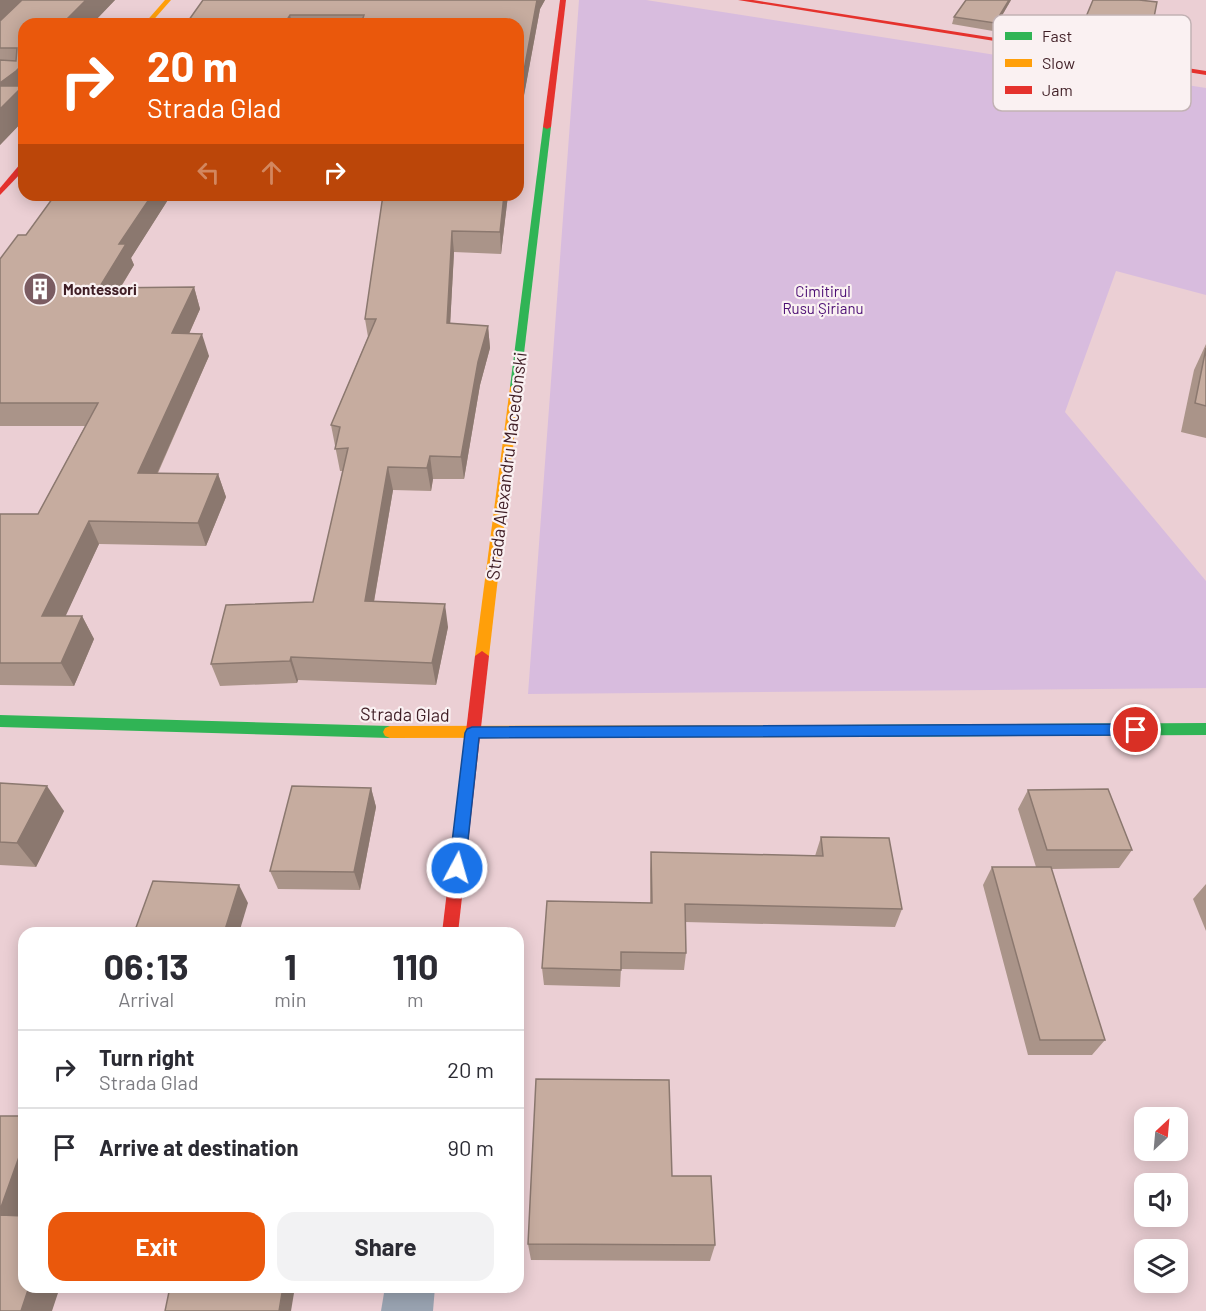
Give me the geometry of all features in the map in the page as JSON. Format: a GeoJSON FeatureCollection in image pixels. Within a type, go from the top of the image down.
{"type":"FeatureCollection","features":[{"type":"Feature","properties":{"kind":"street"},"geometry":{"type":"LineString","coordinates":[[152,18],[168,0]]}},
{"type":"Feature","properties":{"kind":"street","name":"Strada Alexandru Macedonski"},"geometry":{"type":"LineString","coordinates":[[451,927],[472,733],[563,0]]}},
{"type":"Feature","properties":{"kind":"street"},"geometry":{"type":"LineString","coordinates":[[741,0],[993,40]]}},
{"type":"Feature","properties":{"kind":"street"},"geometry":{"type":"LineString","coordinates":[[1191,71],[1206,73]]}},
{"type":"Feature","properties":{"kind":"street"},"geometry":{"type":"LineString","coordinates":[[0,193],[18,172]]}},
{"type":"Feature","properties":{"kind":"street","name":"Strada Glad"},"geometry":{"type":"LineString","coordinates":[[0,721],[417,733],[1206,729]]}},
{"type":"Feature","properties":{"kind":"street"},"geometry":{"type":"LineString","coordinates":[[407,1311],[409,1293]]}},
{"type":"Feature","properties":{"kind":"green space","name":"Cimitirul Rusu Șirianu"},"geometry":{"type":"Polygon","coordinates":[[[579,0],[646,0],[993,55],[993,111],[1191,111],[1191,86],[1206,88],[1206,295],[1116,271],[1065,412],[1206,581],[1206,688],[528,694],[579,0]]]}},
{"type":"Feature","properties":{"kind":"building"},"geometry":{"type":"Polygon","coordinates":[[[22,0],[86,0],[68,18],[18,18],[18,69],[0,83],[0,60],[16,61],[17,48],[0,48],[0,21],[22,0]]]}},
{"type":"Feature","properties":{"kind":"building"},"geometry":{"type":"Polygon","coordinates":[[[203,0],[537,0],[524,70],[524,18],[363,18],[364,15],[290,15],[288,18],[190,18],[203,0]]]}},
{"type":"Feature","properties":{"kind":"building"},"geometry":{"type":"Polygon","coordinates":[[[966,0],[1009,0],[1000,15],[993,15],[993,23],[954,17],[966,0]]]}},
{"type":"Feature","properties":{"kind":"building"},"geometry":{"type":"Polygon","coordinates":[[[1093,0],[1157,2],[1154,15],[1087,15],[1093,0]]]}},
{"type":"Feature","properties":{"kind":"building"},"geometry":{"type":"Polygon","coordinates":[[[0,86],[18,86],[18,91],[0,109],[0,86]]]}},
{"type":"Feature","properties":{"kind":"building"},"geometry":{"type":"Polygon","coordinates":[[[51,201],[148,201],[119,244],[126,244],[99,288],[194,287],[172,333],[202,334],[138,473],[218,474],[198,523],[89,521],[42,616],[82,616],[61,663],[0,663],[0,514],[38,514],[98,403],[0,403],[0,259],[18,235],[26,235],[51,201]]]}},
{"type":"Feature","properties":{"kind":"building"},"geometry":{"type":"Polygon","coordinates":[[[382,201],[503,201],[500,232],[452,231],[447,323],[488,326],[478,362],[461,457],[430,456],[427,468],[388,467],[365,601],[445,604],[432,663],[291,657],[290,661],[211,664],[226,605],[313,602],[348,448],[335,449],[340,427],[331,425],[376,319],[365,319],[382,201]]]}},
{"type":"Feature","properties":{"kind":"building"},"geometry":{"type":"Polygon","coordinates":[[[1206,348],[1206,406],[1195,403],[1206,348]]]}},
{"type":"Feature","properties":{"kind":"building"},"geometry":{"type":"Polygon","coordinates":[[[0,783],[47,786],[17,843],[0,842],[0,783]]]}},
{"type":"Feature","properties":{"kind":"building"},"geometry":{"type":"Polygon","coordinates":[[[292,786],[371,788],[354,872],[270,871],[292,786]]]}},
{"type":"Feature","properties":{"kind":"building"},"geometry":{"type":"Polygon","coordinates":[[[1108,789],[1132,850],[1047,850],[1028,790],[1108,789]]]}},
{"type":"Feature","properties":{"kind":"building"},"geometry":{"type":"Polygon","coordinates":[[[821,837],[889,838],[902,909],[685,904],[686,953],[621,952],[621,970],[542,968],[547,901],[652,903],[651,852],[823,856],[821,837]]]}},
{"type":"Feature","properties":{"kind":"building"},"geometry":{"type":"Polygon","coordinates":[[[992,867],[1051,867],[1105,1040],[1040,1040],[992,867]]]}},
{"type":"Feature","properties":{"kind":"building"},"geometry":{"type":"Polygon","coordinates":[[[153,881],[239,885],[226,927],[136,927],[153,881]]]}},
{"type":"Feature","properties":{"kind":"building"},"geometry":{"type":"Polygon","coordinates":[[[536,1079],[669,1080],[672,1176],[711,1176],[715,1245],[528,1244],[536,1079]]]}},
{"type":"Feature","properties":{"kind":"building"},"geometry":{"type":"Polygon","coordinates":[[[0,1116],[18,1116],[18,1160],[0,1210],[0,1116]]]}},
{"type":"Feature","properties":{"kind":"building"},"geometry":{"type":"Polygon","coordinates":[[[0,1215],[18,1216],[18,1293],[27,1293],[21,1311],[0,1311],[0,1215]]]}},
{"type":"Feature","properties":{"kind":"building"},"geometry":{"type":"Polygon","coordinates":[[[169,1293],[282,1293],[279,1311],[165,1311],[169,1293]]]}},
{"type":"Feature","properties":{"kind":"traffic: fast"},"geometry":{"type":"LineString","coordinates":[[515,387],[547,127]]}},
{"type":"Feature","properties":{"kind":"traffic: fast"},"geometry":{"type":"LineString","coordinates":[[0,721],[390,732]]}},
{"type":"Feature","properties":{"kind":"traffic: fast"},"geometry":{"type":"LineString","coordinates":[[836,731],[1206,729]]}},
{"type":"Feature","properties":{"kind":"traffic: slow"},"geometry":{"type":"LineString","coordinates":[[152,18],[168,0]]}},
{"type":"Feature","properties":{"kind":"traffic: slow"},"geometry":{"type":"LineString","coordinates":[[482,656],[515,387]]}},
{"type":"Feature","properties":{"kind":"traffic: slow"},"geometry":{"type":"LineString","coordinates":[[390,732],[836,731]]}},
{"type":"Feature","properties":{"kind":"traffic: jam"},"geometry":{"type":"LineString","coordinates":[[547,127],[563,0]]}},
{"type":"Feature","properties":{"kind":"traffic: jam"},"geometry":{"type":"LineString","coordinates":[[741,0],[993,40]]}},
{"type":"Feature","properties":{"kind":"traffic: jam"},"geometry":{"type":"LineString","coordinates":[[1191,71],[1206,73]]}},
{"type":"Feature","properties":{"kind":"traffic: jam"},"geometry":{"type":"LineString","coordinates":[[0,193],[18,172]]}},
{"type":"Feature","properties":{"kind":"traffic: jam"},"geometry":{"type":"LineString","coordinates":[[451,927],[482,656]]}},
{"type":"Feature","properties":{"kind":"place","name":"Montessori"},"geometry":{"type":"Point","coordinates":[40,289]}},
{"type":"Feature","properties":{"kind":"route"},"geometry":{"type":"LineString","coordinates":[[457,868],[472,733],[1136,730]]}}]}
